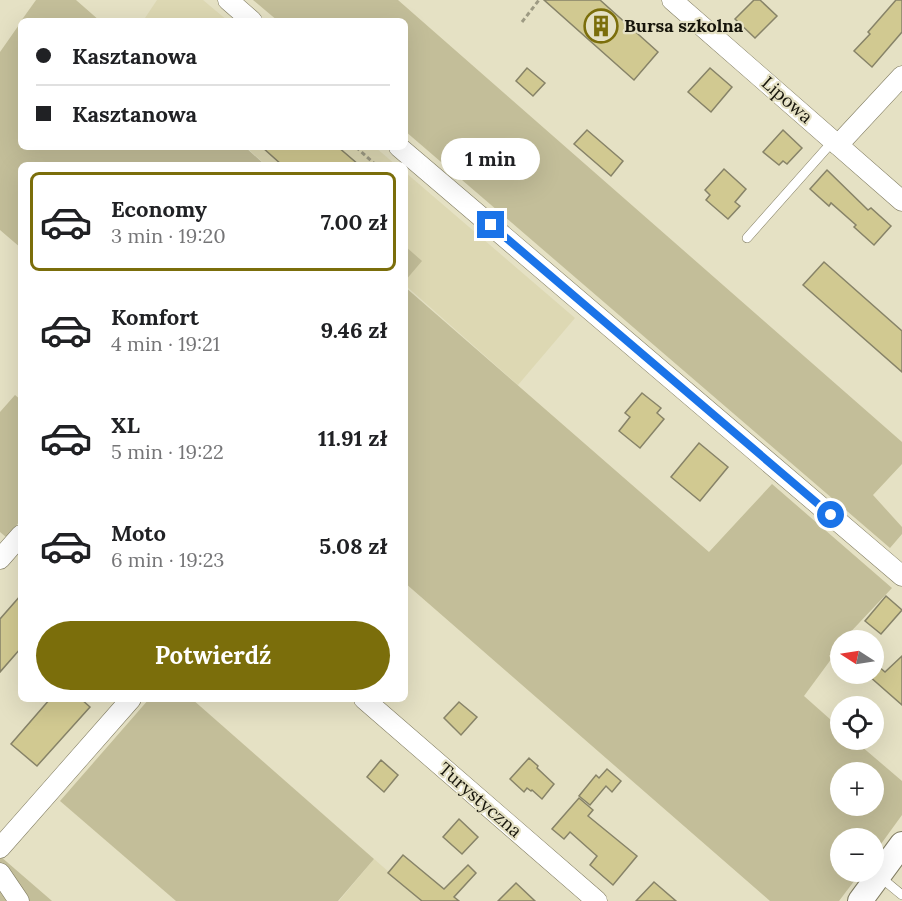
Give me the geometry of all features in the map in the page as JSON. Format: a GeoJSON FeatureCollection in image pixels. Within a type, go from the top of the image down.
{"type":"FeatureCollection","features":[{"type":"Feature","properties":{"kind":"street"},"geometry":{"type":"LineString","coordinates":[[228,0],[249,18]]}},
{"type":"Feature","properties":{"kind":"street","name":"Lipowa"},"geometry":{"type":"LineString","coordinates":[[672,0],[902,201]]}},
{"type":"Feature","properties":{"kind":"street"},"geometry":{"type":"LineString","coordinates":[[836,143],[902,76]]}},
{"type":"Feature","properties":{"kind":"street"},"geometry":{"type":"LineString","coordinates":[[403,150],[902,576]]}},
{"type":"Feature","properties":{"kind":"street"},"geometry":{"type":"LineString","coordinates":[[0,558],[18,538]]}},
{"type":"Feature","properties":{"kind":"street"},"geometry":{"type":"LineString","coordinates":[[0,848],[128,702]]}},
{"type":"Feature","properties":{"kind":"street","name":"Turystyczna"},"geometry":{"type":"LineString","coordinates":[[367,702],[597,901]]}},
{"type":"Feature","properties":{"kind":"street"},"geometry":{"type":"LineString","coordinates":[[884,869],[902,844]]}},
{"type":"Feature","properties":{"kind":"street"},"geometry":{"type":"LineString","coordinates":[[0,873],[19,901]]}},
{"type":"Feature","properties":{"kind":"street"},"geometry":{"type":"LineString","coordinates":[[860,901],[874,882]]}},
{"type":"Feature","properties":{"kind":"lane"},"geometry":{"type":"LineString","coordinates":[[747,238],[836,143]]}},
{"type":"Feature","properties":{"kind":"lane"},"geometry":{"type":"LineString","coordinates":[[884,880],[902,895]]}},
{"type":"Feature","properties":{"kind":"path"},"geometry":{"type":"LineString","coordinates":[[522,22],[538,0]]}},
{"type":"Feature","properties":{"kind":"path"},"geometry":{"type":"LineString","coordinates":[[359,150],[373,162]]}},
{"type":"Feature","properties":{"kind":"shaded area"},"geometry":{"type":"Polygon","coordinates":[[[36,0],[76,0],[97,18],[23,18],[36,0]]]}},
{"type":"Feature","properties":{"kind":"shaded area"},"geometry":{"type":"Polygon","coordinates":[[[157,0],[203,0],[224,18],[145,18],[157,0]]]}},
{"type":"Feature","properties":{"kind":"shaded area"},"geometry":{"type":"Polygon","coordinates":[[[253,0],[398,0],[902,442],[902,464],[873,495],[902,527],[902,534],[890,548],[408,134],[408,18],[274,18],[253,0]]]}},
{"type":"Feature","properties":{"kind":"shaded area"},"geometry":{"type":"Polygon","coordinates":[[[18,26],[18,150],[248,150],[262,162],[18,162],[18,245],[0,230],[0,52],[18,26]]]}},
{"type":"Feature","properties":{"kind":"shaded area"},"geometry":{"type":"Polygon","coordinates":[[[249,150],[378,150],[392,162],[263,162],[249,150]]]}},
{"type":"Feature","properties":{"kind":"shaded area"},"geometry":{"type":"Polygon","coordinates":[[[408,175],[575,318],[518,385],[408,288],[408,175]]]}},
{"type":"Feature","properties":{"kind":"shaded area"},"geometry":{"type":"Polygon","coordinates":[[[408,249],[422,261],[408,277],[408,249]]]}},
{"type":"Feature","properties":{"kind":"shaded area"},"geometry":{"type":"Polygon","coordinates":[[[408,290],[709,552],[772,484],[892,588],[852,630],[830,630],[830,661],[804,696],[830,719],[830,750],[866,750],[880,762],[830,762],[830,816],[884,816],[884,766],[902,781],[902,815],[884,840],[884,828],[830,828],[830,882],[853,882],[839,901],[770,901],[408,586],[408,290]]]}},
{"type":"Feature","properties":{"kind":"shaded area"},"geometry":{"type":"Polygon","coordinates":[[[15,395],[18,398],[18,523],[6,537],[0,532],[0,412],[15,395]]]}},
{"type":"Feature","properties":{"kind":"shaded area"},"geometry":{"type":"Polygon","coordinates":[[[146,702],[195,702],[374,859],[338,901],[176,901],[60,801],[146,702]]]}},
{"type":"Feature","properties":{"kind":"shaded area"},"geometry":{"type":"Polygon","coordinates":[[[0,856],[52,901],[0,901],[0,856]]]}},
{"type":"Feature","properties":{"kind":"shaded area"},"geometry":{"type":"Polygon","coordinates":[[[374,859],[422,901],[339,901],[374,859]]]}},
{"type":"Feature","properties":{"kind":"building","name":"Bursa szkolna"},"geometry":{"type":"Polygon","coordinates":[[[544,0],[600,0],[658,52],[634,80],[544,0]]]}},
{"type":"Feature","properties":{"kind":"building"},"geometry":{"type":"Polygon","coordinates":[[[754,0],[760,0],[777,16],[755,38],[735,19],[754,0]]]}},
{"type":"Feature","properties":{"kind":"building"},"geometry":{"type":"Polygon","coordinates":[[[896,0],[902,0],[902,32],[872,67],[854,51],[896,0]]]}},
{"type":"Feature","properties":{"kind":"building"},"geometry":{"type":"Polygon","coordinates":[[[527,68],[545,83],[533,96],[516,81],[527,68]]]}},
{"type":"Feature","properties":{"kind":"building"},"geometry":{"type":"Polygon","coordinates":[[[710,68],[732,87],[711,112],[688,92],[710,68]]]}},
{"type":"Feature","properties":{"kind":"building"},"geometry":{"type":"Polygon","coordinates":[[[587,130],[623,161],[611,176],[574,144],[587,130]]]}},
{"type":"Feature","properties":{"kind":"building"},"geometry":{"type":"Polygon","coordinates":[[[783,130],[802,148],[787,164],[783,161],[779,165],[763,152],[783,130]]]}},
{"type":"Feature","properties":{"kind":"building"},"geometry":{"type":"Polygon","coordinates":[[[265,150],[342,150],[356,162],[279,162],[265,150]]]}},
{"type":"Feature","properties":{"kind":"building"},"geometry":{"type":"Polygon","coordinates":[[[724,169],[746,189],[735,202],[740,206],[728,219],[706,200],[710,195],[705,190],[724,169]]]}},
{"type":"Feature","properties":{"kind":"building"},"geometry":{"type":"Polygon","coordinates":[[[827,170],[868,210],[871,208],[891,226],[874,245],[831,203],[829,206],[810,189],[827,170]]]}},
{"type":"Feature","properties":{"kind":"building"},"geometry":{"type":"Polygon","coordinates":[[[824,262],[902,331],[902,372],[803,285],[824,262]]]}},
{"type":"Feature","properties":{"kind":"building"},"geometry":{"type":"Polygon","coordinates":[[[642,393],[661,408],[657,413],[664,419],[640,448],[619,431],[630,417],[625,413],[642,393]]]}},
{"type":"Feature","properties":{"kind":"building"},"geometry":{"type":"Polygon","coordinates":[[[699,443],[728,467],[700,501],[671,477],[699,443]]]}},
{"type":"Feature","properties":{"kind":"building"},"geometry":{"type":"Polygon","coordinates":[[[886,596],[902,610],[884,631],[876,630],[865,621],[886,596]]]}},
{"type":"Feature","properties":{"kind":"building"},"geometry":{"type":"Polygon","coordinates":[[[18,598],[18,651],[0,672],[0,619],[18,598]]]}},
{"type":"Feature","properties":{"kind":"building"},"geometry":{"type":"Polygon","coordinates":[[[902,656],[902,705],[878,684],[884,684],[885,672],[902,656]]]}},
{"type":"Feature","properties":{"kind":"building"},"geometry":{"type":"Polygon","coordinates":[[[47,702],[84,702],[90,707],[37,766],[11,744],[47,702]]]}},
{"type":"Feature","properties":{"kind":"building"},"geometry":{"type":"Polygon","coordinates":[[[459,702],[477,717],[461,735],[444,718],[459,702]]]}},
{"type":"Feature","properties":{"kind":"building"},"geometry":{"type":"Polygon","coordinates":[[[529,758],[554,784],[542,799],[527,788],[524,792],[510,779],[529,758]]]}},
{"type":"Feature","properties":{"kind":"building"},"geometry":{"type":"Polygon","coordinates":[[[381,760],[398,775],[384,792],[367,777],[381,760]]]}},
{"type":"Feature","properties":{"kind":"building"},"geometry":{"type":"Polygon","coordinates":[[[607,769],[621,781],[612,792],[606,786],[590,805],[579,796],[596,775],[599,778],[607,769]]]}},
{"type":"Feature","properties":{"kind":"building"},"geometry":{"type":"Polygon","coordinates":[[[579,798],[593,810],[588,816],[637,856],[613,885],[590,865],[597,856],[570,832],[564,839],[552,829],[579,798]]]}},
{"type":"Feature","properties":{"kind":"building"},"geometry":{"type":"Polygon","coordinates":[[[459,819],[478,837],[462,854],[443,837],[459,819]]]}},
{"type":"Feature","properties":{"kind":"building"},"geometry":{"type":"Polygon","coordinates":[[[403,855],[444,889],[468,865],[476,873],[454,897],[459,901],[422,901],[388,873],[403,855]]]}},
{"type":"Feature","properties":{"kind":"building"},"geometry":{"type":"Polygon","coordinates":[[[654,882],[676,901],[636,901],[654,882]]]}},
{"type":"Feature","properties":{"kind":"building"},"geometry":{"type":"Polygon","coordinates":[[[516,883],[535,901],[498,901],[516,883]]]}},
{"type":"Feature","properties":{"kind":"place","name":"Bursa szkolna"},"geometry":{"type":"Point","coordinates":[601,26]}},
{"type":"Feature","properties":{"kind":"route"},"geometry":{"type":"LineString","coordinates":[[491,225],[831,515]]}}]}
